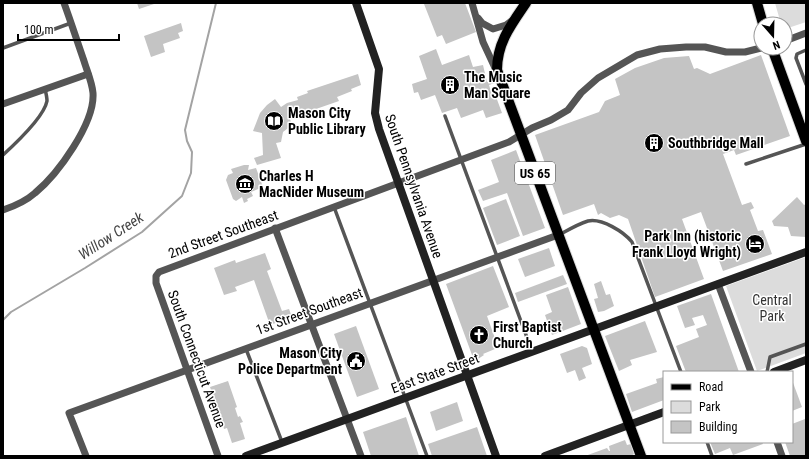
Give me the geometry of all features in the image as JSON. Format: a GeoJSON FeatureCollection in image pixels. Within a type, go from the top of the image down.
{"type":"FeatureCollection","features":[{"type":"Feature","properties":{"kind":"main road","name":"South Pennsylvania Avenue"},"geometry":{"type":"LineString","coordinates":[[356,3],[379,69],[375,113],[398,184],[496,456]]}},
{"type":"Feature","properties":{"kind":"main road","name":"US 65"},"geometry":{"type":"LineString","coordinates":[[526,3],[500,45],[497,70],[641,456]]}},
{"type":"Feature","properties":{"kind":"main road"},"geometry":{"type":"LineString","coordinates":[[758,3],[761,16]]}},
{"type":"Feature","properties":{"kind":"main road"},"geometry":{"type":"LineString","coordinates":[[775,56],[806,142]]}},
{"type":"Feature","properties":{"kind":"main road","name":"East State Street"},"geometry":{"type":"LineString","coordinates":[[246,456],[806,252]]}},
{"type":"Feature","properties":{"kind":"main road"},"geometry":{"type":"LineString","coordinates":[[777,371],[806,360]]}},
{"type":"Feature","properties":{"kind":"main road"},"geometry":{"type":"LineString","coordinates":[[545,456],[663,412]]}},
{"type":"Feature","properties":{"kind":"street"},"geometry":{"type":"LineString","coordinates":[[3,210],[20,204],[35,194],[49,180],[72,149],[89,118],[93,105],[93,91],[64,3]]}},
{"type":"Feature","properties":{"kind":"street"},"geometry":{"type":"LineString","coordinates":[[472,3],[483,42],[497,70]]}},
{"type":"Feature","properties":{"kind":"street"},"geometry":{"type":"LineString","coordinates":[[476,16],[482,23],[494,29],[506,25],[516,18]]}},
{"type":"Feature","properties":{"kind":"street"},"geometry":{"type":"LineString","coordinates":[[793,38],[806,33]]}},
{"type":"Feature","properties":{"kind":"street","name":"2nd Street Southeast"},"geometry":{"type":"LineString","coordinates":[[159,272],[275,228],[462,161],[509,142],[568,110],[581,93],[598,78],[637,55],[660,49],[686,47],[705,47],[726,52],[745,52],[753,50]]}},
{"type":"Feature","properties":{"kind":"street"},"geometry":{"type":"LineString","coordinates":[[3,104],[88,74]]}},
{"type":"Feature","properties":{"kind":"street"},"geometry":{"type":"LineString","coordinates":[[275,228],[361,456]]}},
{"type":"Feature","properties":{"kind":"street","name":"1st Street Southeast"},"geometry":{"type":"LineString","coordinates":[[86,456],[69,413],[370,302],[558,235]]}},
{"type":"Feature","properties":{"kind":"street","name":"South Connecticut Avenue"},"geometry":{"type":"LineString","coordinates":[[159,272],[156,276],[156,282],[218,456]]}},
{"type":"Feature","properties":{"kind":"street"},"geometry":{"type":"LineString","coordinates":[[718,284],[751,371]]}},
{"type":"Feature","properties":{"kind":"street"},"geometry":{"type":"LineString","coordinates":[[777,443],[782,456]]}},
{"type":"Feature","properties":{"kind":"lane"},"geometry":{"type":"LineString","coordinates":[[3,48],[71,23]]}},
{"type":"Feature","properties":{"kind":"lane"},"geometry":{"type":"LineString","coordinates":[[806,50],[797,54],[796,58],[806,84]]}},
{"type":"Feature","properties":{"kind":"lane"},"geometry":{"type":"LineString","coordinates":[[3,155],[17,143],[38,118],[47,102],[46,89]]}},
{"type":"Feature","properties":{"kind":"lane"},"geometry":{"type":"LineString","coordinates":[[445,116],[532,352]]}},
{"type":"Feature","properties":{"kind":"lane"},"geometry":{"type":"LineString","coordinates":[[746,164],[806,142]]}},
{"type":"Feature","properties":{"kind":"lane"},"geometry":{"type":"LineString","coordinates":[[334,207],[427,456]]}},
{"type":"Feature","properties":{"kind":"lane"},"geometry":{"type":"LineString","coordinates":[[558,235],[588,221],[595,221],[626,235],[632,242],[655,307],[682,371]]}},
{"type":"Feature","properties":{"kind":"lane"},"geometry":{"type":"LineString","coordinates":[[767,371],[770,357],[806,344]]}},
{"type":"Feature","properties":{"kind":"lane"},"geometry":{"type":"LineString","coordinates":[[246,348],[282,443]]}},
{"type":"Feature","properties":{"kind":"lane"},"geometry":{"type":"LineString","coordinates":[[708,443],[712,456]]}},
{"type":"Feature","properties":{"kind":"green space"},"geometry":{"type":"Polygon","coordinates":[[[775,3],[806,3],[806,22],[793,26],[793,16],[779,16],[775,3]]]}},
{"type":"Feature","properties":{"kind":"green space","name":"Central Park"},"geometry":{"type":"Polygon","coordinates":[[[806,257],[806,353],[757,371],[726,286],[806,257]]]}},
{"type":"Feature","properties":{"kind":"building"},"geometry":{"type":"Polygon","coordinates":[[[137,3],[157,3],[139,9],[137,3]]]}},
{"type":"Feature","properties":{"kind":"building"},"geometry":{"type":"Polygon","coordinates":[[[465,3],[476,32],[446,44],[442,35],[437,37],[424,4],[465,3]]]}},
{"type":"Feature","properties":{"kind":"building"},"geometry":{"type":"Polygon","coordinates":[[[181,23],[183,31],[178,33],[180,38],[163,44],[165,52],[151,57],[144,36],[181,23]]]}},
{"type":"Feature","properties":{"kind":"building","name":"The Music Man Square"},"geometry":{"type":"Polygon","coordinates":[[[436,49],[442,65],[469,55],[473,67],[483,65],[487,82],[510,73],[512,77],[489,85],[492,95],[495,94],[502,113],[486,118],[483,110],[461,118],[457,108],[442,113],[435,95],[421,100],[418,92],[414,93],[412,84],[427,79],[419,56],[436,49]]]}},
{"type":"Feature","properties":{"kind":"building","name":"Southbridge Mall"},"geometry":{"type":"Polygon","coordinates":[[[689,56],[694,69],[697,68],[710,74],[761,56],[790,136],[736,155],[734,150],[723,154],[742,205],[751,202],[754,208],[750,210],[758,231],[763,230],[772,254],[723,271],[701,212],[682,219],[704,279],[655,297],[628,219],[619,215],[610,218],[601,213],[598,215],[594,204],[563,215],[535,135],[599,112],[605,101],[620,95],[615,79],[635,68],[664,58],[689,56]]]}},
{"type":"Feature","properties":{"kind":"building","name":"Mason City Public Library"},"geometry":{"type":"Polygon","coordinates":[[[358,74],[361,85],[351,89],[352,91],[337,97],[339,101],[316,109],[315,114],[290,119],[292,125],[283,132],[281,142],[276,143],[281,158],[257,165],[254,158],[263,155],[262,133],[253,131],[260,113],[267,105],[275,99],[281,107],[287,103],[298,100],[297,97],[308,93],[307,91],[358,74]]]}},
{"type":"Feature","properties":{"kind":"building"},"geometry":{"type":"Polygon","coordinates":[[[516,150],[545,228],[523,236],[507,193],[483,201],[478,190],[499,182],[491,160],[516,150]]]}},
{"type":"Feature","properties":{"kind":"building","name":"Charles H MacNider Museum"},"geometry":{"type":"Polygon","coordinates":[[[249,165],[248,170],[256,168],[263,187],[251,192],[253,196],[247,199],[248,201],[244,203],[242,197],[236,201],[233,199],[226,180],[228,175],[233,173],[231,169],[249,165]]]}},
{"type":"Feature","properties":{"kind":"building"},"geometry":{"type":"Polygon","coordinates":[[[797,197],[804,205],[806,204],[806,237],[791,236],[788,227],[774,226],[772,221],[797,197]]]}},
{"type":"Feature","properties":{"kind":"building"},"geometry":{"type":"Polygon","coordinates":[[[506,199],[520,236],[497,245],[483,208],[506,199]]]}},
{"type":"Feature","properties":{"kind":"building"},"geometry":{"type":"Polygon","coordinates":[[[549,248],[555,266],[525,277],[518,259],[549,248]]]}},
{"type":"Feature","properties":{"kind":"building"},"geometry":{"type":"Polygon","coordinates":[[[265,253],[271,269],[267,271],[282,311],[289,309],[292,317],[270,325],[254,280],[235,287],[237,291],[224,295],[214,268],[235,260],[236,263],[265,253]]]}},
{"type":"Feature","properties":{"kind":"building"},"geometry":{"type":"Polygon","coordinates":[[[493,266],[509,307],[487,316],[497,344],[494,346],[495,349],[483,354],[484,355],[478,359],[472,355],[446,284],[493,266]]]}},
{"type":"Feature","properties":{"kind":"building"},"geometry":{"type":"Polygon","coordinates":[[[563,275],[567,284],[518,302],[515,293],[563,275]]]}},
{"type":"Feature","properties":{"kind":"building"},"geometry":{"type":"Polygon","coordinates":[[[601,281],[606,295],[610,294],[614,306],[598,312],[594,299],[598,298],[594,284],[601,281]]]}},
{"type":"Feature","properties":{"kind":"building"},"geometry":{"type":"Polygon","coordinates":[[[568,287],[581,324],[552,335],[545,315],[552,312],[546,295],[568,287]]]}},
{"type":"Feature","properties":{"kind":"building"},"geometry":{"type":"Polygon","coordinates":[[[711,294],[739,371],[686,371],[676,346],[699,337],[696,329],[707,325],[703,315],[692,318],[695,325],[685,328],[677,306],[711,294]]]}},
{"type":"Feature","properties":{"kind":"building"},"geometry":{"type":"Polygon","coordinates":[[[645,321],[657,352],[630,360],[632,365],[619,371],[605,336],[645,321]]]}},
{"type":"Feature","properties":{"kind":"building","name":"Mason City Police Department"},"geometry":{"type":"Polygon","coordinates":[[[356,326],[379,389],[357,397],[334,334],[356,326]]]}},
{"type":"Feature","properties":{"kind":"building"},"geometry":{"type":"Polygon","coordinates":[[[582,346],[587,348],[592,364],[582,368],[586,378],[579,381],[575,370],[567,373],[560,354],[582,346]]]}},
{"type":"Feature","properties":{"kind":"building"},"geometry":{"type":"Polygon","coordinates":[[[663,377],[663,400],[632,412],[626,394],[657,383],[656,379],[663,377]]]}},
{"type":"Feature","properties":{"kind":"building"},"geometry":{"type":"Polygon","coordinates":[[[228,381],[237,407],[235,408],[238,417],[240,416],[243,422],[240,423],[245,439],[232,443],[227,428],[224,429],[210,387],[228,381]]]}},
{"type":"Feature","properties":{"kind":"building"},"geometry":{"type":"Polygon","coordinates":[[[793,383],[802,407],[793,411],[793,383]]]}},
{"type":"Feature","properties":{"kind":"building"},"geometry":{"type":"Polygon","coordinates":[[[457,402],[463,421],[436,431],[430,412],[457,402]]]}},
{"type":"Feature","properties":{"kind":"building"},"geometry":{"type":"Polygon","coordinates":[[[406,417],[419,456],[371,456],[363,432],[406,417]]]}},
{"type":"Feature","properties":{"kind":"building"},"geometry":{"type":"Polygon","coordinates":[[[805,419],[806,456],[790,456],[785,443],[793,443],[793,424],[805,419]]]}},
{"type":"Feature","properties":{"kind":"building"},"geometry":{"type":"Polygon","coordinates":[[[477,427],[487,456],[432,456],[428,444],[477,427]]]}},
{"type":"Feature","properties":{"kind":"building"},"geometry":{"type":"Polygon","coordinates":[[[625,440],[627,445],[631,444],[634,454],[631,456],[585,456],[607,448],[610,451],[609,446],[625,440]]]}},
{"type":"Feature","properties":{"kind":"building"},"geometry":{"type":"Polygon","coordinates":[[[710,443],[763,444],[733,455],[730,448],[715,454],[710,443]]]}},
{"type":"Feature","properties":{"kind":"waterway","name":"Willow Creek"},"geometry":{"type":"LineString","coordinates":[[3,320],[11,312],[142,232],[182,196],[191,173],[192,152],[187,141],[185,130],[216,3]]}},
{"type":"Feature","properties":{"kind":"place","name":"The Music Man Square"},"geometry":{"type":"Point","coordinates":[450,85]}},
{"type":"Feature","properties":{"kind":"place","name":"Mason City Public Library"},"geometry":{"type":"Point","coordinates":[274,121]}},
{"type":"Feature","properties":{"kind":"place","name":"Southbridge Mall"},"geometry":{"type":"Point","coordinates":[654,143]}},
{"type":"Feature","properties":{"kind":"place","name":"Charles H MacNider Museum"},"geometry":{"type":"Point","coordinates":[245,184]}},
{"type":"Feature","properties":{"kind":"place","name":"Park Inn (historic Frank Lloyd Wright)"},"geometry":{"type":"Point","coordinates":[755,244]}},
{"type":"Feature","properties":{"kind":"place","name":"First Baptist Church"},"geometry":{"type":"Point","coordinates":[479,335]}},
{"type":"Feature","properties":{"kind":"place","name":"Mason City Police Department"},"geometry":{"type":"Point","coordinates":[356,361]}}]}
